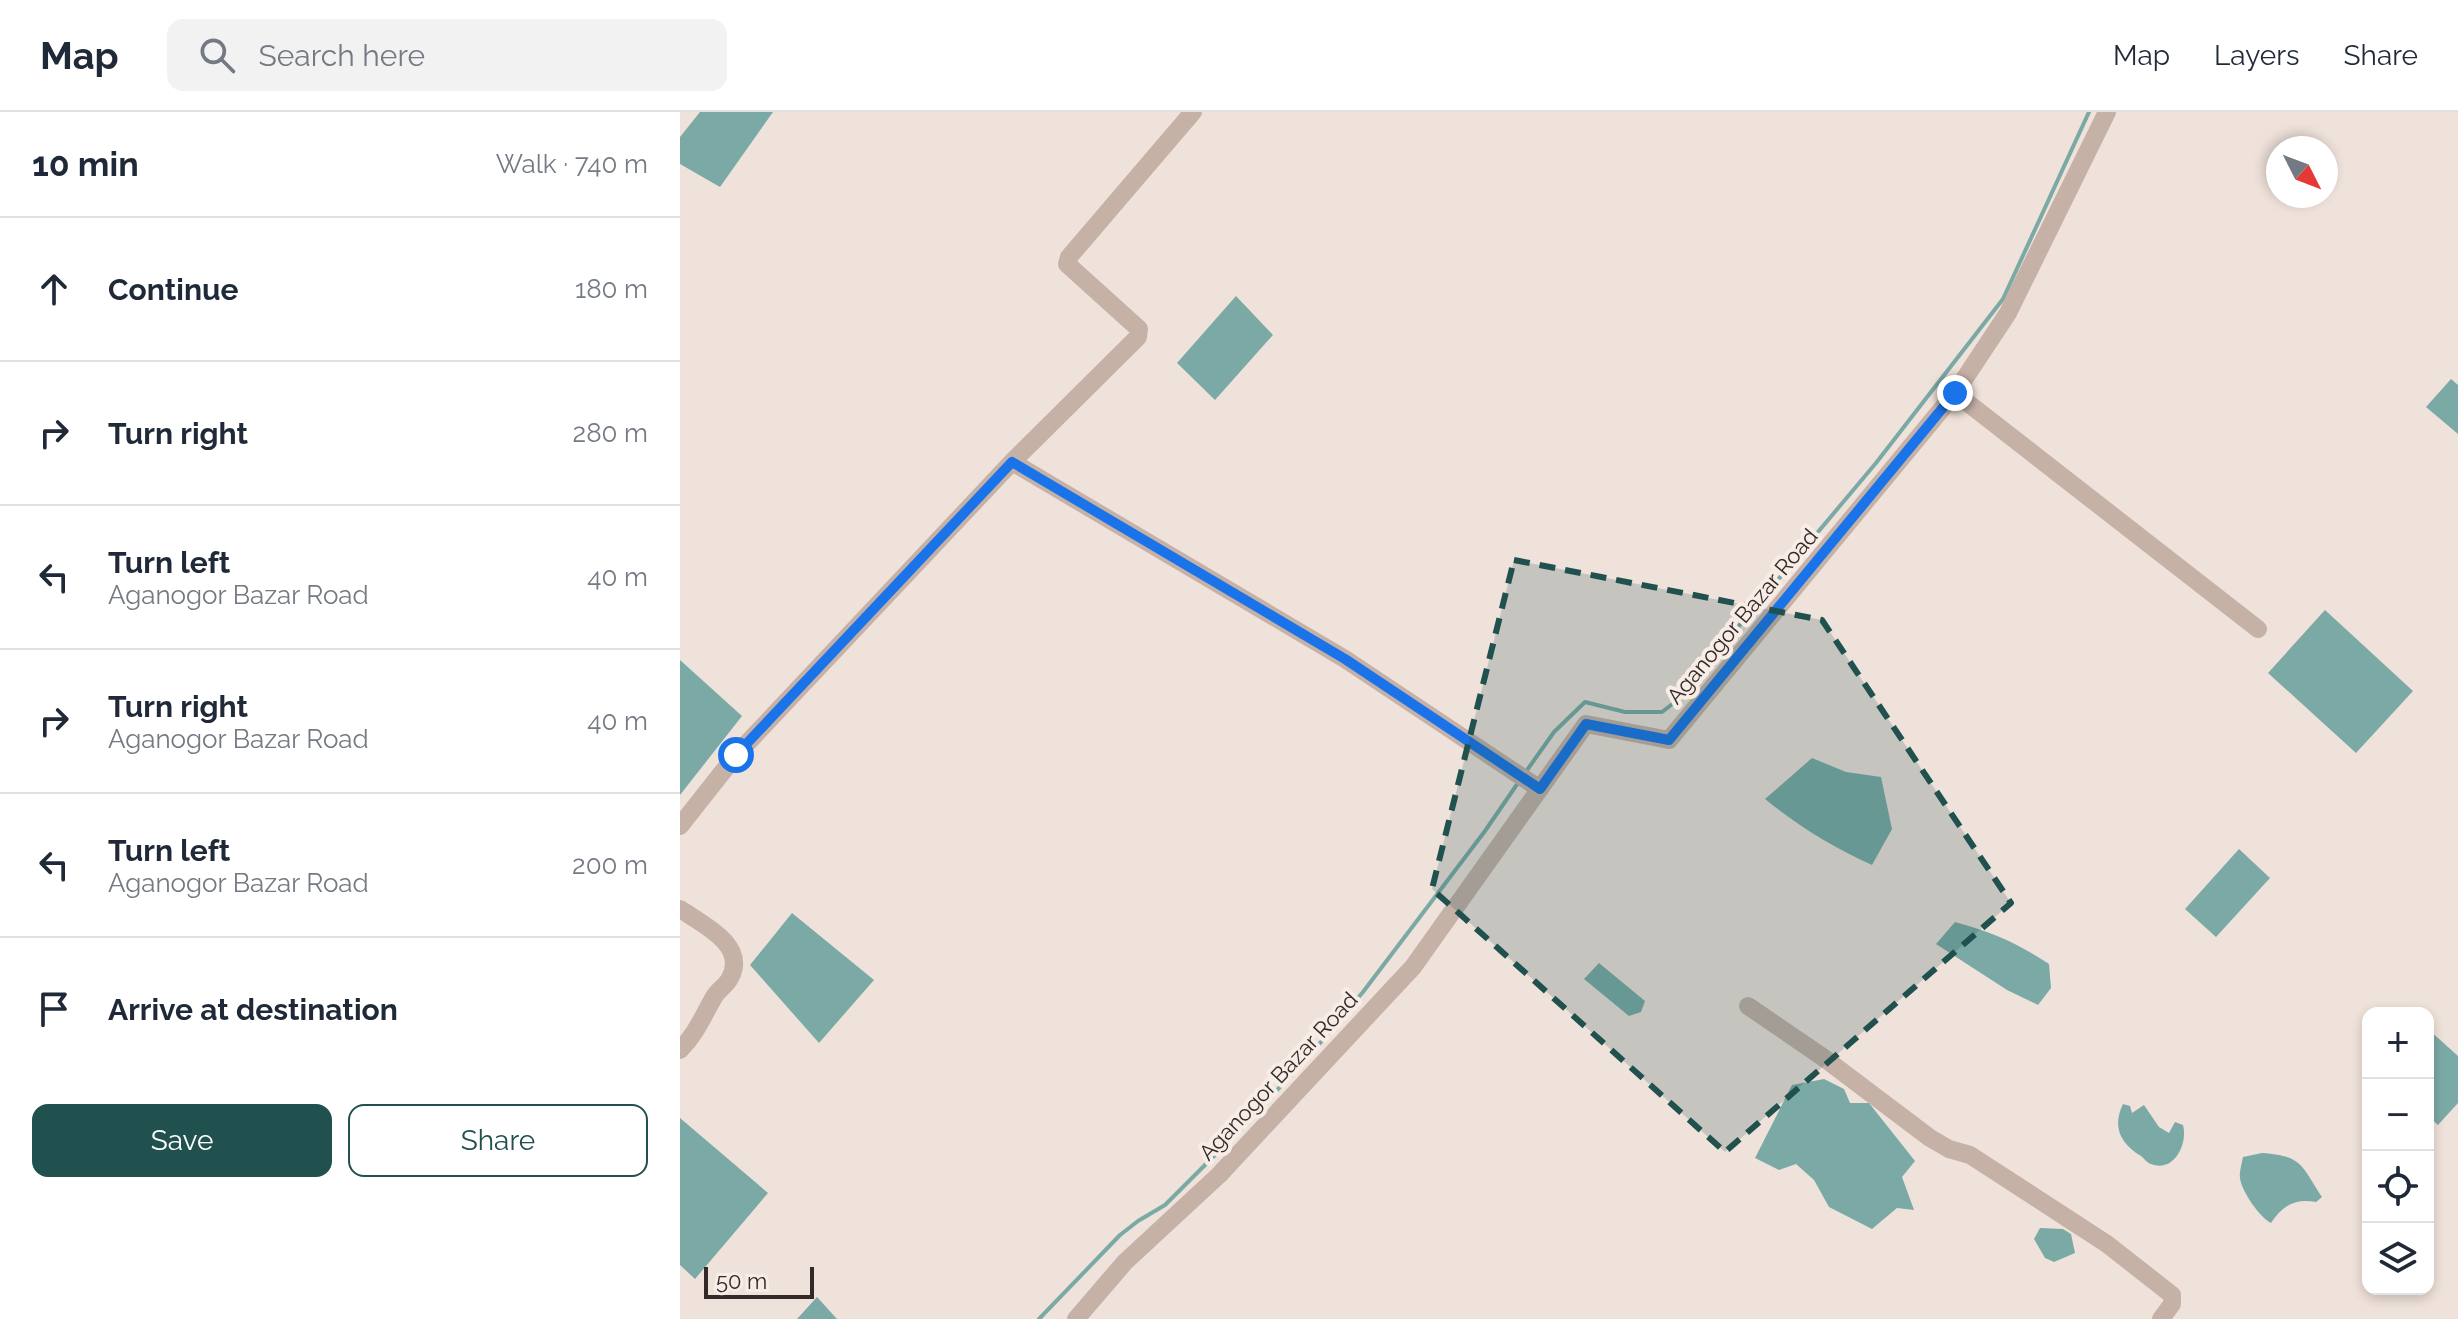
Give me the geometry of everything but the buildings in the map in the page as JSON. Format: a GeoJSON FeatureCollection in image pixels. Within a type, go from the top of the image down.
{"type":"FeatureCollection","features":[{"type":"Feature","properties":{"kind":"street"},"geometry":{"type":"LineString","coordinates":[[680,826],[736,755],[1012,462],[1138,337],[1139,329],[1067,264],[1069,257],[1193,112]]}},
{"type":"Feature","properties":{"kind":"street","name":"Aganogor Bazar Road"},"geometry":{"type":"LineString","coordinates":[[1076,1319],[1125,1262],[1219,1175],[1413,967],[1535,786],[1586,724],[1669,740],[1955,393],[2008,313],[2107,112]]}},
{"type":"Feature","properties":{"kind":"street"},"geometry":{"type":"LineString","coordinates":[[1955,393],[2258,629]]}},
{"type":"Feature","properties":{"kind":"street"},"geometry":{"type":"LineString","coordinates":[[1012,462],[1345,659],[1535,786]]}},
{"type":"Feature","properties":{"kind":"street"},"geometry":{"type":"LineString","coordinates":[[680,909],[729,945],[735,962],[730,978],[716,994],[694,1036],[680,1050]]}},
{"type":"Feature","properties":{"kind":"street"},"geometry":{"type":"LineString","coordinates":[[1748,1006],[1930,1138],[1949,1149],[1970,1155],[2107,1244],[2172,1295],[2172,1304],[2161,1319]]}},
{"type":"Feature","properties":{"kind":"highlighted area"},"geometry":{"type":"Polygon","coordinates":[[[1514,560],[1822,620],[2011,903],[1725,1152],[1432,889],[1514,560]]]}},
{"type":"Feature","properties":{"kind":"water"},"geometry":{"type":"Polygon","coordinates":[[[700,112],[773,112],[720,187],[680,164],[680,137],[700,112]]]}},
{"type":"Feature","properties":{"kind":"water"},"geometry":{"type":"Polygon","coordinates":[[[1236,296],[1273,335],[1215,400],[1177,363],[1236,296]]]}},
{"type":"Feature","properties":{"kind":"water"},"geometry":{"type":"Polygon","coordinates":[[[2451,379],[2458,385],[2458,434],[2426,407],[2451,379]]]}},
{"type":"Feature","properties":{"kind":"water"},"geometry":{"type":"Polygon","coordinates":[[[2325,610],[2413,691],[2356,753],[2268,673],[2325,610]]]}},
{"type":"Feature","properties":{"kind":"water"},"geometry":{"type":"Polygon","coordinates":[[[680,660],[742,716],[680,795],[680,660]]]}},
{"type":"Feature","properties":{"kind":"water"},"geometry":{"type":"Polygon","coordinates":[[[1812,758],[1846,772],[1881,777],[1892,829],[1872,865],[1816,835],[1765,799],[1812,758]]]}},
{"type":"Feature","properties":{"kind":"water"},"geometry":{"type":"Polygon","coordinates":[[[2239,849],[2270,878],[2216,937],[2185,909],[2239,849]]]}},
{"type":"Feature","properties":{"kind":"water"},"geometry":{"type":"Polygon","coordinates":[[[792,913],[874,980],[819,1043],[750,965],[792,913]]]}},
{"type":"Feature","properties":{"kind":"water"},"geometry":{"type":"Polygon","coordinates":[[[1955,922],[2004,939],[2049,964],[2051,988],[2038,1005],[2007,990],[1936,944],[1955,922]]]}},
{"type":"Feature","properties":{"kind":"water"},"geometry":{"type":"Polygon","coordinates":[[[1599,963],[1645,1001],[1641,1012],[1629,1016],[1584,979],[1599,963]]]}},
{"type":"Feature","properties":{"kind":"water"},"geometry":{"type":"Polygon","coordinates":[[[2434,1034],[2458,1056],[2458,1103],[2438,1125],[2434,1121],[2434,1034]]]}},
{"type":"Feature","properties":{"kind":"water"},"geometry":{"type":"Polygon","coordinates":[[[1824,1079],[1844,1089],[1850,1103],[1869,1103],[1915,1161],[1902,1177],[1914,1210],[1897,1208],[1872,1229],[1829,1207],[1814,1180],[1796,1164],[1779,1170],[1755,1158],[1792,1085],[1824,1079]]]}},
{"type":"Feature","properties":{"kind":"water"},"geometry":{"type":"Polygon","coordinates":[[[2123,1104],[2130,1106],[2132,1113],[2144,1105],[2159,1127],[2169,1133],[2175,1122],[2183,1125],[2181,1148],[2173,1160],[2159,1166],[2151,1164],[2128,1146],[2118,1127],[2123,1104]]]}},
{"type":"Feature","properties":{"kind":"water"},"geometry":{"type":"Polygon","coordinates":[[[680,1118],[768,1193],[695,1279],[680,1265],[680,1118]]]}},
{"type":"Feature","properties":{"kind":"water"},"geometry":{"type":"Polygon","coordinates":[[[2262,1153],[2286,1157],[2300,1164],[2322,1197],[2316,1202],[2302,1201],[2290,1205],[2271,1223],[2247,1196],[2240,1176],[2243,1157],[2262,1153]]]}},
{"type":"Feature","properties":{"kind":"water"},"geometry":{"type":"Polygon","coordinates":[[[2040,1228],[2063,1229],[2071,1234],[2075,1253],[2054,1262],[2045,1258],[2034,1239],[2040,1228]]]}},
{"type":"Feature","properties":{"kind":"water"},"geometry":{"type":"Polygon","coordinates":[[[817,1297],[837,1319],[797,1319],[817,1297]]]}},
{"type":"Feature","properties":{"kind":"waterway"},"geometry":{"type":"LineString","coordinates":[[1525,773],[1554,732],[1585,702],[1625,712],[1662,712],[1675,702],[1876,463],[2003,299],[2089,112]]}},
{"type":"Feature","properties":{"kind":"waterway"},"geometry":{"type":"LineString","coordinates":[[1039,1319],[1120,1235],[1165,1205],[1315,1049],[1363,992],[1520,780]]}},
{"type":"Feature","properties":{"kind":"route"},"geometry":{"type":"LineString","coordinates":[[736,755],[1012,462],[1345,659],[1540,789],[1586,724],[1669,740],[1955,393]]}}]}
